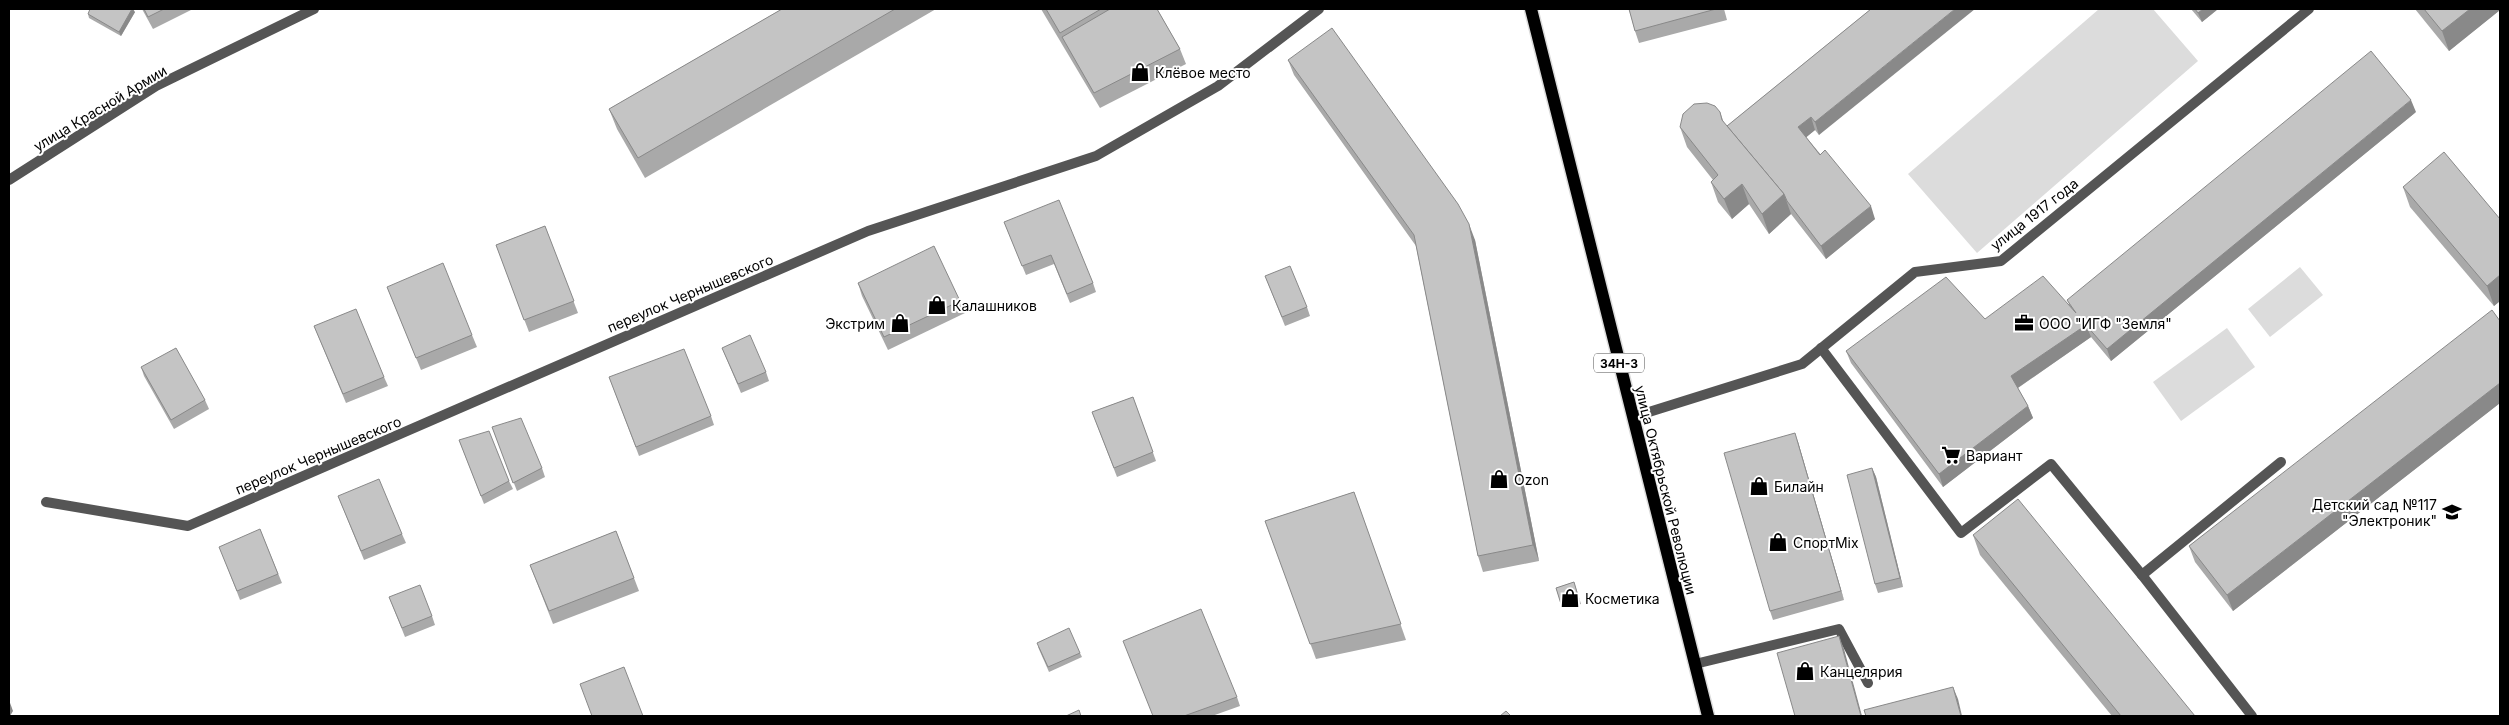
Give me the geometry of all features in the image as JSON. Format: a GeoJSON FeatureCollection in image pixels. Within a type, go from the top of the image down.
{"type":"FeatureCollection","features":[{"type":"Feature","properties":{"kind":"main road","name":"улица Октябрьской Революции"},"geometry":{"type":"LineString","coordinates":[[1531,9],[1708,716]]}},
{"type":"Feature","properties":{"kind":"street","name":"улица Красной Армии"},"geometry":{"type":"LineString","coordinates":[[9,180],[156,86],[314,9]]}},
{"type":"Feature","properties":{"kind":"street","name":"переулок Чернышевского"},"geometry":{"type":"LineString","coordinates":[[46,502],[188,526],[868,231],[1096,156],[1218,86],[1319,9]]}},
{"type":"Feature","properties":{"kind":"street","name":"улица 1917 года"},"geometry":{"type":"LineString","coordinates":[[1633,417],[1802,364],[1915,272],[2001,261],[2309,9]]}},
{"type":"Feature","properties":{"kind":"street"},"geometry":{"type":"LineString","coordinates":[[1820,348],[1961,532],[2051,464],[2142,575],[2252,716]]}},
{"type":"Feature","properties":{"kind":"street"},"geometry":{"type":"LineString","coordinates":[[2142,575],[2281,462]]}},
{"type":"Feature","properties":{"kind":"street"},"geometry":{"type":"LineString","coordinates":[[1695,664],[1839,629],[1868,683]]}},
{"type":"Feature","properties":{"kind":"shaded area"},"geometry":{"type":"Polygon","coordinates":[[[2099,9],[2153,9],[2198,61],[1977,253],[1908,174],[2099,9]]]}},
{"type":"Feature","properties":{"kind":"shaded area"},"geometry":{"type":"Polygon","coordinates":[[[2300,267],[2323,295],[2270,337],[2248,309],[2300,267]]]}},
{"type":"Feature","properties":{"kind":"shaded area"},"geometry":{"type":"Polygon","coordinates":[[[2227,328],[2255,367],[2181,421],[2153,382],[2227,328]]]}},
{"type":"Feature","properties":{"kind":"building"},"geometry":{"type":"Polygon","coordinates":[[[90,9],[132,9],[119,32],[88,14],[90,9]]]}},
{"type":"Feature","properties":{"kind":"building"},"geometry":{"type":"Polygon","coordinates":[[[144,9],[164,9],[148,17],[144,9]]]}},
{"type":"Feature","properties":{"kind":"building"},"geometry":{"type":"Polygon","coordinates":[[[782,9],[895,9],[638,158],[609,109],[782,9]]]}},
{"type":"Feature","properties":{"kind":"building"},"geometry":{"type":"Polygon","coordinates":[[[1046,9],[1101,9],[1060,33],[1046,9]]]}},
{"type":"Feature","properties":{"kind":"building"},"geometry":{"type":"Polygon","coordinates":[[[1110,9],[1157,9],[1180,49],[1094,93],[1062,37],[1110,9]]]}},
{"type":"Feature","properties":{"kind":"building"},"geometry":{"type":"Polygon","coordinates":[[[1629,9],[1716,9],[1635,31],[1629,9]]]}},
{"type":"Feature","properties":{"kind":"building"},"geometry":{"type":"Polygon","coordinates":[[[1871,9],[1955,9],[1815,122],[1811,117],[1798,127],[1820,155],[1825,150],[1871,206],[1821,246],[1787,201],[1784,194],[1727,126],[1871,9]]]}},
{"type":"Feature","properties":{"kind":"building"},"geometry":{"type":"Polygon","coordinates":[[[2195,9],[2203,9],[2198,13],[2195,9]]]}},
{"type":"Feature","properties":{"kind":"building"},"geometry":{"type":"Polygon","coordinates":[[[2424,9],[2470,9],[2442,31],[2424,9]]]}},
{"type":"Feature","properties":{"kind":"building"},"geometry":{"type":"Polygon","coordinates":[[[1332,28],[1458,204],[1469,224],[1533,545],[1478,556],[1414,235],[1288,60],[1332,28]]]}},
{"type":"Feature","properties":{"kind":"building"},"geometry":{"type":"Polygon","coordinates":[[[2371,51],[2411,100],[2107,349],[2086,325],[2011,376],[2028,406],[1939,474],[1846,351],[1946,277],[1985,319],[2043,276],[2076,313],[2067,300],[2371,51]]]}},
{"type":"Feature","properties":{"kind":"building"},"geometry":{"type":"Polygon","coordinates":[[[1707,103],[1715,106],[1720,112],[1722,120],[1784,194],[1762,214],[1742,184],[1724,199],[1711,182],[1718,175],[1680,127],[1683,114],[1694,104],[1707,103]]]}},
{"type":"Feature","properties":{"kind":"building"},"geometry":{"type":"Polygon","coordinates":[[[2444,152],[2500,219],[2500,275],[2487,286],[2403,187],[2444,152]]]}},
{"type":"Feature","properties":{"kind":"building"},"geometry":{"type":"Polygon","coordinates":[[[1059,200],[1093,283],[1067,294],[1051,255],[1022,266],[1004,222],[1059,200]]]}},
{"type":"Feature","properties":{"kind":"building"},"geometry":{"type":"Polygon","coordinates":[[[545,226],[574,301],[524,320],[496,245],[545,226]]]}},
{"type":"Feature","properties":{"kind":"building"},"geometry":{"type":"Polygon","coordinates":[[[934,246],[960,301],[884,337],[858,283],[934,246]]]}},
{"type":"Feature","properties":{"kind":"building"},"geometry":{"type":"Polygon","coordinates":[[[443,263],[472,335],[416,358],[387,287],[443,263]]]}},
{"type":"Feature","properties":{"kind":"building"},"geometry":{"type":"Polygon","coordinates":[[[1290,266],[1307,307],[1282,317],[1265,276],[1290,266]]]}},
{"type":"Feature","properties":{"kind":"building"},"geometry":{"type":"Polygon","coordinates":[[[356,309],[384,377],[343,394],[314,326],[356,309]]]}},
{"type":"Feature","properties":{"kind":"building"},"geometry":{"type":"Polygon","coordinates":[[[2492,310],[2500,321],[2500,383],[2227,595],[2189,546],[2492,310]]]}},
{"type":"Feature","properties":{"kind":"building"},"geometry":{"type":"Polygon","coordinates":[[[750,335],[766,372],[738,384],[722,348],[750,335]]]}},
{"type":"Feature","properties":{"kind":"building"},"geometry":{"type":"Polygon","coordinates":[[[176,348],[205,400],[171,420],[141,367],[176,348]]]}},
{"type":"Feature","properties":{"kind":"building"},"geometry":{"type":"Polygon","coordinates":[[[684,349],[711,416],[636,447],[609,377],[684,349]]]}},
{"type":"Feature","properties":{"kind":"building"},"geometry":{"type":"Polygon","coordinates":[[[1133,397],[1153,452],[1114,468],[1092,412],[1133,397]]]}},
{"type":"Feature","properties":{"kind":"building"},"geometry":{"type":"Polygon","coordinates":[[[521,418],[542,468],[513,483],[492,427],[521,418]]]}},
{"type":"Feature","properties":{"kind":"building"},"geometry":{"type":"Polygon","coordinates":[[[489,431],[509,481],[481,496],[459,440],[489,431]]]}},
{"type":"Feature","properties":{"kind":"building"},"geometry":{"type":"Polygon","coordinates":[[[1795,433],[1841,591],[1770,611],[1724,453],[1795,433]]]}},
{"type":"Feature","properties":{"kind":"building"},"geometry":{"type":"Polygon","coordinates":[[[1872,468],[1900,578],[1875,584],[1847,475],[1872,468]]]}},
{"type":"Feature","properties":{"kind":"building"},"geometry":{"type":"Polygon","coordinates":[[[379,479],[402,534],[361,551],[338,496],[379,479]]]}},
{"type":"Feature","properties":{"kind":"building"},"geometry":{"type":"Polygon","coordinates":[[[1354,492],[1401,624],[1310,644],[1265,521],[1354,492]]]}},
{"type":"Feature","properties":{"kind":"building"},"geometry":{"type":"Polygon","coordinates":[[[2018,499],[2195,716],[2121,716],[1973,535],[2018,499]]]}},
{"type":"Feature","properties":{"kind":"building"},"geometry":{"type":"Polygon","coordinates":[[[260,529],[278,574],[237,591],[219,547],[260,529]]]}},
{"type":"Feature","properties":{"kind":"building"},"geometry":{"type":"Polygon","coordinates":[[[616,531],[634,578],[549,611],[530,565],[616,531]]]}},
{"type":"Feature","properties":{"kind":"building"},"geometry":{"type":"Polygon","coordinates":[[[1574,582],[1579,599],[1561,604],[1556,588],[1574,582]]]}},
{"type":"Feature","properties":{"kind":"building"},"geometry":{"type":"Polygon","coordinates":[[[420,585],[432,616],[402,628],[389,597],[420,585]]]}},
{"type":"Feature","properties":{"kind":"building"},"geometry":{"type":"Polygon","coordinates":[[[1201,609],[1237,697],[1184,716],[1153,716],[1123,641],[1201,609]]]}},
{"type":"Feature","properties":{"kind":"building"},"geometry":{"type":"Polygon","coordinates":[[[1069,628],[1080,653],[1048,667],[1037,643],[1069,628]]]}},
{"type":"Feature","properties":{"kind":"building"},"geometry":{"type":"Polygon","coordinates":[[[1839,636],[1861,716],[1795,716],[1777,653],[1839,636]]]}},
{"type":"Feature","properties":{"kind":"building"},"geometry":{"type":"Polygon","coordinates":[[[624,667],[643,716],[592,716],[580,684],[624,667]]]}},
{"type":"Feature","properties":{"kind":"building"},"geometry":{"type":"Polygon","coordinates":[[[1953,687],[1961,716],[1866,716],[1864,710],[1953,687]]]}},
{"type":"Feature","properties":{"kind":"building"},"geometry":{"type":"Polygon","coordinates":[[[1079,710],[1081,716],[1066,716],[1079,710]]]}},
{"type":"Feature","properties":{"kind":"building"},"geometry":{"type":"Polygon","coordinates":[[[1506,711],[1511,716],[1500,716],[1506,711]]]}},
{"type":"Feature","properties":{"kind":"place","name":"Клёвое место"},"geometry":{"type":"Point","coordinates":[1140,72]}},
{"type":"Feature","properties":{"kind":"place","name":"Калашников"},"geometry":{"type":"Point","coordinates":[937,305]}},
{"type":"Feature","properties":{"kind":"place","name":"Экстрим"},"geometry":{"type":"Point","coordinates":[900,323]}},
{"type":"Feature","properties":{"kind":"place","name":"ООО \"ИГФ \"Земля\""},"geometry":{"type":"Point","coordinates":[2024,323]}},
{"type":"Feature","properties":{"kind":"place","name":"Вариант"},"geometry":{"type":"Point","coordinates":[1951,455]}},
{"type":"Feature","properties":{"kind":"place","name":"Ozon"},"geometry":{"type":"Point","coordinates":[1499,479]}},
{"type":"Feature","properties":{"kind":"place","name":"Билайн"},"geometry":{"type":"Point","coordinates":[1759,486]}},
{"type":"Feature","properties":{"kind":"place","name":"Детский сад №117 \"Электроник\""},"geometry":{"type":"Point","coordinates":[2452,512]}},
{"type":"Feature","properties":{"kind":"place","name":"СпортMix"},"geometry":{"type":"Point","coordinates":[1778,542]}},
{"type":"Feature","properties":{"kind":"place","name":"Косметика"},"geometry":{"type":"Point","coordinates":[1570,598]}},
{"type":"Feature","properties":{"kind":"place","name":"Канцелярия"},"geometry":{"type":"Point","coordinates":[1805,671]}}]}
